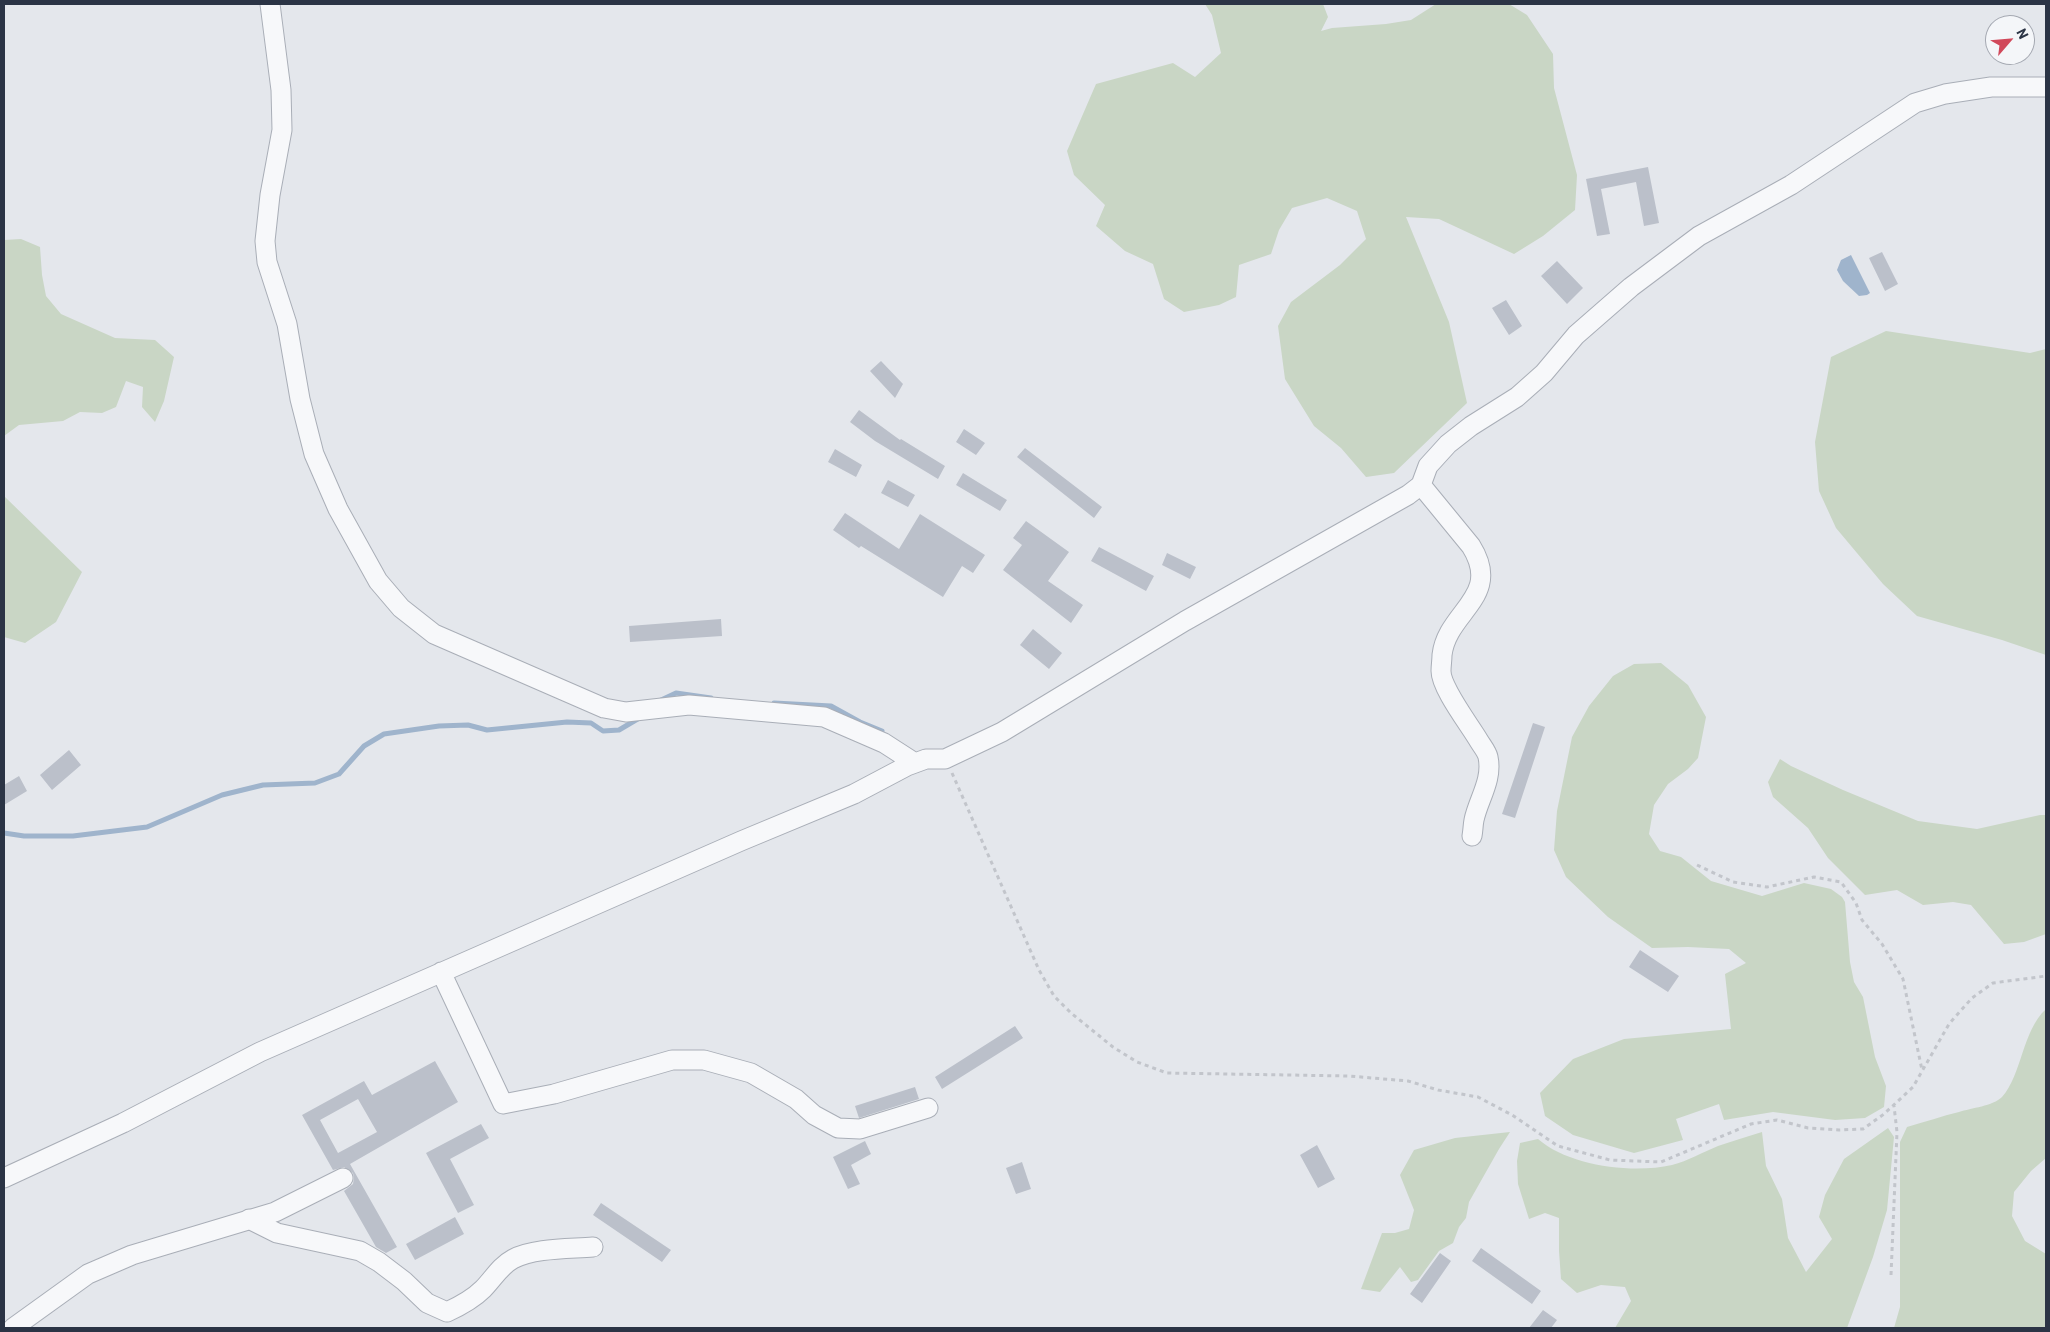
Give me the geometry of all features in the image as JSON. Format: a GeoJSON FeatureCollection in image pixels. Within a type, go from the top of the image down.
{"type":"FeatureCollection","features":[{"type":"Feature","properties":{"kind":"street"},"geometry":{"type":"LineString","coordinates":[[270,4],[280,90],[282,130],[270,195],[265,241],[267,262],[287,324],[300,399],[314,454],[356,545],[378,581],[401,608],[434,634],[604,708],[626,712],[689,705],[824,717],[884,743],[916,763]]}},
{"type":"Feature","properties":{"kind":"street"},"geometry":{"type":"LineString","coordinates":[[4,1178],[123,1123],[260,1052],[732,845],[854,794],[916,763],[926,759],[945,759],[1002,732],[1185,621],[1408,495],[1421,484],[1428,466],[1448,444],[1471,426],[1517,397],[1544,373],[1576,334],[1631,287],[1699,236],[1791,185],[1915,103],[1945,94],[1991,87],[2046,87]]}},
{"type":"Feature","properties":{"kind":"street"},"geometry":{"type":"LineString","coordinates":[[1421,484],[1478,556],[1482,572],[1481,584],[1474,599],[1452,632],[1443,650],[1440,672],[1450,696],[1488,757],[1487,780],[1474,820],[1472,836]]}},
{"type":"Feature","properties":{"kind":"street"},"geometry":{"type":"LineString","coordinates":[[441,972],[503,1104],[554,1094],[672,1060],[704,1060],[757,1076],[796,1099],[814,1115],[838,1128],[860,1129],[928,1108]]}},
{"type":"Feature","properties":{"kind":"street"},"geometry":{"type":"LineString","coordinates":[[13,1328],[88,1274],[132,1255],[275,1212],[342,1178]]}},
{"type":"Feature","properties":{"kind":"street"},"geometry":{"type":"LineString","coordinates":[[249,1220],[277,1233],[360,1251],[379,1262],[404,1281],[427,1303],[447,1312],[461,1306],[482,1289],[500,1268],[512,1260],[546,1251],[593,1247]]}},
{"type":"Feature","properties":{"kind":"path"},"geometry":{"type":"LineString","coordinates":[[945,759],[1039,970],[1054,996],[1071,1013],[1113,1047],[1137,1062],[1167,1073],[1349,1076],[1408,1081],[1438,1090],[1478,1097],[1512,1115],[1558,1146],[1610,1160],[1661,1162],[1751,1124],[1777,1120],[1808,1128],[1863,1129],[1884,1114],[1913,1087],[1949,1024],[1972,998],[1993,984],[2046,976]]}},
{"type":"Feature","properties":{"kind":"path"},"geometry":{"type":"LineString","coordinates":[[1697,865],[1733,882],[1758,886],[1814,877],[1840,882],[1856,903],[1862,920],[1882,944],[1903,979],[1922,1070]]}},
{"type":"Feature","properties":{"kind":"path"},"geometry":{"type":"LineString","coordinates":[[1891,1275],[1897,1132],[1894,1105]]}},
{"type":"Feature","properties":{"kind":"green space"},"geometry":{"type":"Polygon","coordinates":[[[1205,4],[1323,4],[1328,17],[1321,31],[1332,28],[1411,20],[1436,4],[1509,4],[1527,15],[1553,54],[1554,88],[1577,175],[1575,210],[1543,236],[1514,254],[1439,219],[1406,217],[1449,322],[1467,403],[1394,473],[1366,477],[1341,448],[1314,426],[1285,379],[1278,326],[1291,302],[1340,265],[1366,239],[1357,211],[1327,198],[1292,208],[1279,230],[1271,254],[1239,265],[1236,297],[1219,305],[1184,312],[1164,299],[1153,264],[1125,251],[1096,226],[1105,205],[1074,175],[1067,151],[1096,84],[1173,63],[1195,77],[1221,53],[1212,15],[1205,4]]]}},
{"type":"Feature","properties":{"kind":"green space"},"geometry":{"type":"Polygon","coordinates":[[[21,239],[40,247],[46,296],[61,314],[115,338],[155,340],[174,357],[164,401],[155,422],[142,407],[143,387],[126,381],[116,407],[102,413],[80,412],[63,421],[19,425],[4,436],[4,240],[21,239]]]}},
{"type":"Feature","properties":{"kind":"green space"},"geometry":{"type":"Polygon","coordinates":[[[1886,331],[2030,353],[2046,349],[2046,655],[2002,640],[1917,616],[1883,584],[1836,528],[1819,491],[1815,442],[1831,357],[1886,331]]]}},
{"type":"Feature","properties":{"kind":"green space"},"geometry":{"type":"Polygon","coordinates":[[[4,496],[82,572],[56,622],[25,643],[4,637],[4,496]]]}},
{"type":"Feature","properties":{"kind":"green space"},"geometry":{"type":"Polygon","coordinates":[[[1661,663],[1688,685],[1706,717],[1698,758],[1688,769],[1668,784],[1654,805],[1649,834],[1660,851],[1681,857],[1711,881],[1762,896],[1804,883],[1831,889],[1842,897],[1845,902],[1850,962],[1854,982],[1863,997],[1875,1057],[1886,1086],[1884,1107],[1865,1118],[1835,1120],[1773,1112],[1724,1120],[1719,1104],[1676,1119],[1683,1140],[1634,1153],[1573,1135],[1545,1116],[1540,1093],[1573,1059],[1624,1039],[1731,1029],[1725,974],[1746,963],[1729,949],[1652,948],[1608,917],[1566,877],[1554,850],[1557,811],[1572,737],[1589,706],[1613,676],[1634,664],[1661,663]]]}},
{"type":"Feature","properties":{"kind":"green space"},"geometry":{"type":"Polygon","coordinates":[[[1780,759],[1843,790],[1918,821],[1977,829],[2046,815],[2046,934],[2024,942],[2004,944],[1971,905],[1953,902],[1923,905],[1897,890],[1865,895],[1828,858],[1808,828],[1773,797],[1768,782],[1780,759]]]}},
{"type":"Feature","properties":{"kind":"green space"},"geometry":{"type":"Polygon","coordinates":[[[2046,1009],[2046,1158],[2031,1171],[2014,1192],[2012,1216],[2025,1241],[2046,1254],[2046,1328],[1894,1328],[1900,1307],[1900,1142],[1907,1127],[1988,1105],[2002,1097],[2014,1077],[2032,1029],[2046,1009]]]}},
{"type":"Feature","properties":{"kind":"green space"},"geometry":{"type":"Polygon","coordinates":[[[1888,1128],[1894,1137],[1887,1210],[1873,1257],[1847,1328],[1615,1328],[1631,1301],[1625,1287],[1601,1285],[1577,1293],[1561,1279],[1559,1218],[1545,1213],[1529,1219],[1518,1184],[1517,1161],[1520,1143],[1538,1139],[1566,1156],[1602,1166],[1639,1169],[1672,1165],[1718,1146],[1762,1132],[1766,1166],[1782,1199],[1788,1238],[1806,1272],[1832,1239],[1819,1217],[1825,1195],[1844,1159],[1888,1128]]]}},
{"type":"Feature","properties":{"kind":"green space"},"geometry":{"type":"Polygon","coordinates":[[[1510,1132],[1469,1202],[1466,1218],[1459,1227],[1453,1243],[1439,1251],[1418,1280],[1411,1282],[1400,1267],[1380,1292],[1361,1289],[1382,1233],[1395,1233],[1409,1229],[1414,1210],[1400,1175],[1414,1150],[1455,1138],[1510,1132]]]}},
{"type":"Feature","properties":{"kind":"water"},"geometry":{"type":"Polygon","coordinates":[[[1851,255],[1870,293],[1867,295],[1859,296],[1843,281],[1837,270],[1841,260],[1851,255]]]}},
{"type":"Feature","properties":{"kind":"building"},"geometry":{"type":"Polygon","coordinates":[[[1648,167],[1659,223],[1644,226],[1636,182],[1601,189],[1610,234],[1597,236],[1586,179],[1648,167]]]}},
{"type":"Feature","properties":{"kind":"building"},"geometry":{"type":"Polygon","coordinates":[[[1882,252],[1898,284],[1885,291],[1869,258],[1882,252]]]}},
{"type":"Feature","properties":{"kind":"building"},"geometry":{"type":"Polygon","coordinates":[[[1557,261],[1583,288],[1567,304],[1541,276],[1557,261]]]}},
{"type":"Feature","properties":{"kind":"building"},"geometry":{"type":"Polygon","coordinates":[[[1506,300],[1522,326],[1509,335],[1492,308],[1506,300]]]}},
{"type":"Feature","properties":{"kind":"building"},"geometry":{"type":"Polygon","coordinates":[[[881,361],[903,384],[895,398],[870,371],[881,361]]]}},
{"type":"Feature","properties":{"kind":"building"},"geometry":{"type":"Polygon","coordinates":[[[859,410],[900,440],[945,466],[938,479],[875,441],[850,422],[859,410]]]}},
{"type":"Feature","properties":{"kind":"building"},"geometry":{"type":"Polygon","coordinates":[[[964,429],[985,443],[976,455],[956,442],[964,429]]]}},
{"type":"Feature","properties":{"kind":"building"},"geometry":{"type":"Polygon","coordinates":[[[1025,448],[1102,507],[1094,518],[1017,457],[1025,448]]]}},
{"type":"Feature","properties":{"kind":"building"},"geometry":{"type":"Polygon","coordinates":[[[835,449],[862,465],[856,477],[828,462],[835,449]]]}},
{"type":"Feature","properties":{"kind":"building"},"geometry":{"type":"Polygon","coordinates":[[[963,473],[1007,500],[1000,511],[956,485],[963,473]]]}},
{"type":"Feature","properties":{"kind":"building"},"geometry":{"type":"Polygon","coordinates":[[[888,480],[915,495],[908,507],[881,493],[888,480]]]}},
{"type":"Feature","properties":{"kind":"building"},"geometry":{"type":"Polygon","coordinates":[[[845,513],[899,549],[920,514],[985,555],[973,573],[962,566],[943,597],[861,546],[859,548],[833,530],[845,513]]]}},
{"type":"Feature","properties":{"kind":"building"},"geometry":{"type":"Polygon","coordinates":[[[1026,521],[1069,552],[1048,581],[1083,605],[1071,623],[1003,570],[1022,545],[1013,538],[1026,521]]]}},
{"type":"Feature","properties":{"kind":"building"},"geometry":{"type":"Polygon","coordinates":[[[1099,547],[1154,576],[1146,591],[1091,561],[1099,547]]]}},
{"type":"Feature","properties":{"kind":"building"},"geometry":{"type":"Polygon","coordinates":[[[1167,553],[1196,567],[1190,579],[1162,565],[1167,553]]]}},
{"type":"Feature","properties":{"kind":"building"},"geometry":{"type":"Polygon","coordinates":[[[721,619],[722,636],[630,642],[629,626],[721,619]]]}},
{"type":"Feature","properties":{"kind":"building"},"geometry":{"type":"Polygon","coordinates":[[[1033,629],[1062,653],[1049,669],[1020,645],[1033,629]]]}},
{"type":"Feature","properties":{"kind":"building"},"geometry":{"type":"Polygon","coordinates":[[[1533,723],[1545,727],[1515,818],[1502,814],[1533,723]]]}},
{"type":"Feature","properties":{"kind":"building"},"geometry":{"type":"Polygon","coordinates":[[[69,750],[81,765],[52,790],[40,775],[69,750]]]}},
{"type":"Feature","properties":{"kind":"building"},"geometry":{"type":"Polygon","coordinates":[[[19,776],[27,791],[4,805],[4,785],[19,776]]]}},
{"type":"Feature","properties":{"kind":"building"},"geometry":{"type":"Polygon","coordinates":[[[1640,950],[1679,976],[1668,992],[1629,967],[1640,950]]]}},
{"type":"Feature","properties":{"kind":"building"},"geometry":{"type":"Polygon","coordinates":[[[1015,1026],[1023,1038],[942,1089],[935,1077],[1015,1026]]]}},
{"type":"Feature","properties":{"kind":"building"},"geometry":{"type":"Polygon","coordinates":[[[435,1061],[458,1102],[350,1164],[397,1247],[386,1253],[376,1247],[344,1191],[353,1184],[353,1173],[344,1167],[333,1170],[302,1115],[364,1081],[372,1095],[435,1061]],[[358,1099],[320,1120],[338,1153],[377,1132],[358,1099]]]}},
{"type":"Feature","properties":{"kind":"building"},"geometry":{"type":"Polygon","coordinates":[[[915,1087],[919,1099],[859,1118],[855,1106],[915,1087]]]}},
{"type":"Feature","properties":{"kind":"building"},"geometry":{"type":"Polygon","coordinates":[[[481,1124],[489,1138],[450,1159],[474,1205],[458,1213],[426,1153],[481,1124]]]}},
{"type":"Feature","properties":{"kind":"building"},"geometry":{"type":"Polygon","coordinates":[[[865,1141],[871,1154],[851,1165],[860,1184],[848,1189],[833,1157],[865,1141]]]}},
{"type":"Feature","properties":{"kind":"building"},"geometry":{"type":"Polygon","coordinates":[[[1317,1145],[1335,1179],[1318,1188],[1300,1155],[1317,1145]]]}},
{"type":"Feature","properties":{"kind":"building"},"geometry":{"type":"Polygon","coordinates":[[[1022,1162],[1031,1189],[1016,1194],[1006,1168],[1022,1162]]]}},
{"type":"Feature","properties":{"kind":"building"},"geometry":{"type":"Polygon","coordinates":[[[601,1203],[671,1250],[662,1262],[593,1215],[601,1203]]]}},
{"type":"Feature","properties":{"kind":"building"},"geometry":{"type":"Polygon","coordinates":[[[455,1217],[464,1234],[415,1260],[406,1244],[455,1217]]]}},
{"type":"Feature","properties":{"kind":"building"},"geometry":{"type":"Polygon","coordinates":[[[1481,1248],[1541,1291],[1532,1304],[1472,1261],[1481,1248]]]}},
{"type":"Feature","properties":{"kind":"building"},"geometry":{"type":"Polygon","coordinates":[[[1440,1253],[1451,1261],[1422,1303],[1410,1294],[1440,1253]]]}},
{"type":"Feature","properties":{"kind":"building"},"geometry":{"type":"Polygon","coordinates":[[[1543,1310],[1557,1320],[1551,1328],[1529,1328],[1543,1310]]]}},
{"type":"Feature","properties":{"kind":"waterway"},"geometry":{"type":"LineString","coordinates":[[659,701],[676,693],[711,698]]}},
{"type":"Feature","properties":{"kind":"waterway"},"geometry":{"type":"LineString","coordinates":[[774,703],[831,706],[860,722],[882,731]]}},
{"type":"Feature","properties":{"kind":"waterway"},"geometry":{"type":"LineString","coordinates":[[4,833],[24,836],[73,836],[147,827],[222,795],[263,785],[315,783],[339,774],[364,746],[384,734],[439,726],[468,725],[487,730],[567,722],[591,723],[603,731],[619,730],[641,717]]}}]}
